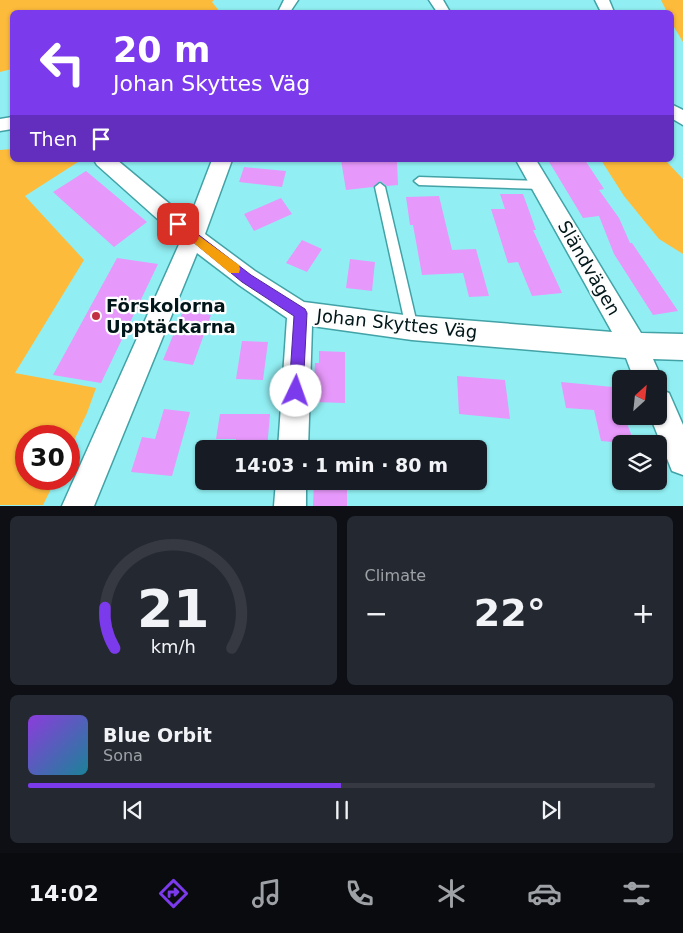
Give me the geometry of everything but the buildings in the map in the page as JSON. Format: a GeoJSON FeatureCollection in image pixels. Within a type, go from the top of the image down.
{"type":"FeatureCollection","features":[{"type":"Feature","properties":{"kind":"street","name":"Johan Skyttes Väg"},"geometry":{"type":"LineString","coordinates":[[106,162],[193,236],[246,278],[300,313],[412,328],[634,346],[683,347]]}},
{"type":"Feature","properties":{"kind":"street"},"geometry":{"type":"LineString","coordinates":[[78,506],[193,236],[221,162]]}},
{"type":"Feature","properties":{"kind":"street","name":"Sländvägen"},"geometry":{"type":"LineString","coordinates":[[527,162],[634,346],[644,370]]}},
{"type":"Feature","properties":{"kind":"street"},"geometry":{"type":"LineString","coordinates":[[293,440],[300,313]]}},
{"type":"Feature","properties":{"kind":"street"},"geometry":{"type":"LineString","coordinates":[[668,424],[683,460]]}},
{"type":"Feature","properties":{"kind":"street"},"geometry":{"type":"LineString","coordinates":[[290,506],[291,490]]}},
{"type":"Feature","properties":{"kind":"lane"},"geometry":{"type":"LineString","coordinates":[[420,181],[541,185]]}},
{"type":"Feature","properties":{"kind":"lane"},"geometry":{"type":"LineString","coordinates":[[380,188],[412,328]]}},
{"type":"Feature","properties":{"kind":"shaded area"},"geometry":{"type":"Polygon","coordinates":[[[0,0],[214,0],[212,2],[218,10],[10,10],[10,70],[0,72],[0,0]]]}},
{"type":"Feature","properties":{"kind":"shaded area"},"geometry":{"type":"Polygon","coordinates":[[[661,0],[683,0],[683,42],[674,27],[674,10],[666,10],[661,0]]]}},
{"type":"Feature","properties":{"kind":"shaded area"},"geometry":{"type":"Polygon","coordinates":[[[10,149],[10,162],[78,162],[25,196],[84,260],[15,373],[96,388],[80,428],[80,425],[15,425],[15,490],[50,490],[43,505],[0,505],[0,150],[10,149]]]}},
{"type":"Feature","properties":{"kind":"shaded area"},"geometry":{"type":"Polygon","coordinates":[[[602,162],[667,162],[683,179],[683,254],[659,239],[624,196],[602,162]]]}},
{"type":"Feature","properties":{"kind":"slow traffic"},"geometry":{"type":"LineString","coordinates":[[199,241],[235,269]]}},
{"type":"Feature","properties":{"kind":"place","name":"Förskolorna Upptäckarna"},"geometry":{"type":"Point","coordinates":[96,316]}},
{"type":"Feature","properties":{"kind":"route"},"geometry":{"type":"LineString","coordinates":[[178,224],[246,278],[300,313],[296,391]]}}]}
